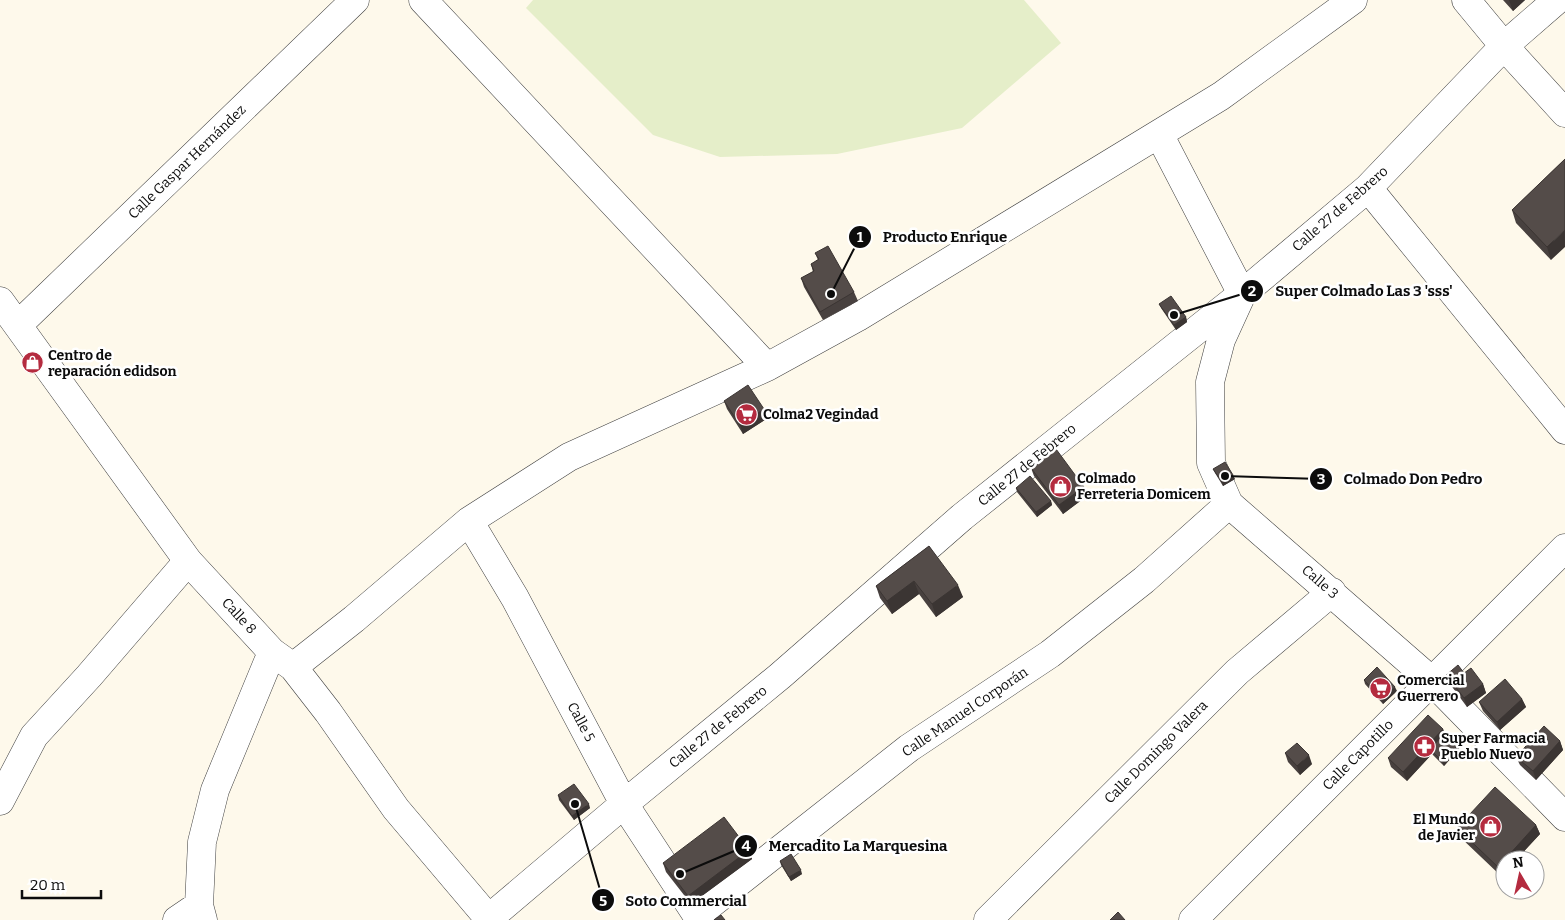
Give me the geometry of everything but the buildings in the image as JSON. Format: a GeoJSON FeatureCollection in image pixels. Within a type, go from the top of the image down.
{"type":"FeatureCollection","features":[{"type":"Feature","properties":{"kind":"street","name":"Calle Gaspar Hernández"},"geometry":{"type":"LineString","coordinates":[[18,325],[355,0]]}},
{"type":"Feature","properties":{"kind":"street"},"geometry":{"type":"LineString","coordinates":[[423,0],[767,367]]}},
{"type":"Feature","properties":{"kind":"street"},"geometry":{"type":"LineString","coordinates":[[193,915],[202,842],[215,790],[282,659],[354,619],[469,521],[569,457],[767,367],[858,317],[1221,96],[1353,0]]}},
{"type":"Feature","properties":{"kind":"street"},"geometry":{"type":"LineString","coordinates":[[1466,0],[1504,46],[1565,113]]}},
{"type":"Feature","properties":{"kind":"street","name":"Calle 27 de Febrero"},"geometry":{"type":"LineString","coordinates":[[489,920],[624,804],[780,676],[962,517],[1242,294],[1368,188],[1504,46],[1557,0]]}},
{"type":"Feature","properties":{"kind":"street"},"geometry":{"type":"LineString","coordinates":[[1159,134],[1242,294]]}},
{"type":"Feature","properties":{"kind":"street"},"geometry":{"type":"LineString","coordinates":[[1368,188],[1565,430]]}},
{"type":"Feature","properties":{"kind":"street","name":"Calle 3"},"geometry":{"type":"LineString","coordinates":[[1242,294],[1221,340],[1210,382],[1211,464],[1229,504],[1432,681],[1565,817]]}},
{"type":"Feature","properties":{"kind":"street","name":"Calle 8"},"geometry":{"type":"LineString","coordinates":[[0,301],[188,561],[282,659],[328,712],[396,809],[489,920]]}},
{"type":"Feature","properties":{"kind":"street","name":"Calle Manuel Corporán"},"geometry":{"type":"LineString","coordinates":[[698,918],[909,748],[1050,654],[1144,580],[1229,504]]}},
{"type":"Feature","properties":{"kind":"street","name":"Calle 5"},"geometry":{"type":"LineString","coordinates":[[469,521],[515,598],[624,804],[698,918]]}},
{"type":"Feature","properties":{"kind":"street","name":"Calle Capotillo"},"geometry":{"type":"LineString","coordinates":[[1193,920],[1565,548]]}},
{"type":"Feature","properties":{"kind":"street"},"geometry":{"type":"LineString","coordinates":[[0,801],[34,736],[89,676],[188,561]]}},
{"type":"Feature","properties":{"kind":"street","name":"Calle Domingo Valera"},"geometry":{"type":"LineString","coordinates":[[988,920],[1237,672],[1332,592]]}},
{"type":"Feature","properties":{"kind":"green space"},"geometry":{"type":"Polygon","coordinates":[[[533,0],[1024,0],[1061,43],[962,128],[837,154],[720,157],[653,135],[526,8],[533,0]]]}},
{"type":"Feature","properties":{"kind":"place","name":"Producto Enrique"},"geometry":{"type":"Point","coordinates":[831,294]}},
{"type":"Feature","properties":{"kind":"place","name":"Super Colmado Las 3 'sss'"},"geometry":{"type":"Point","coordinates":[1174,315]}},
{"type":"Feature","properties":{"kind":"place","name":"Centro de reparación edidson"},"geometry":{"type":"Point","coordinates":[32,363]}},
{"type":"Feature","properties":{"kind":"place","name":"Colma2 Vegindad"},"geometry":{"type":"Point","coordinates":[747,414]}},
{"type":"Feature","properties":{"kind":"place","name":"Colmado Don Pedro"},"geometry":{"type":"Point","coordinates":[1225,476]}},
{"type":"Feature","properties":{"kind":"place","name":"Colmado Ferreteria Domicem"},"geometry":{"type":"Point","coordinates":[1061,486]}},
{"type":"Feature","properties":{"kind":"place","name":"Comercial Guerrero"},"geometry":{"type":"Point","coordinates":[1381,688]}},
{"type":"Feature","properties":{"kind":"place","name":"Super Farmacia Pueblo Nuevo"},"geometry":{"type":"Point","coordinates":[1425,746]}},
{"type":"Feature","properties":{"kind":"place","name":"Soto Commercial"},"geometry":{"type":"Point","coordinates":[575,804]}},
{"type":"Feature","properties":{"kind":"place","name":"El Mundo de Javier"},"geometry":{"type":"Point","coordinates":[1491,827]}},
{"type":"Feature","properties":{"kind":"place","name":"Mercadito La Marquesina"},"geometry":{"type":"Point","coordinates":[680,874]}}]}
